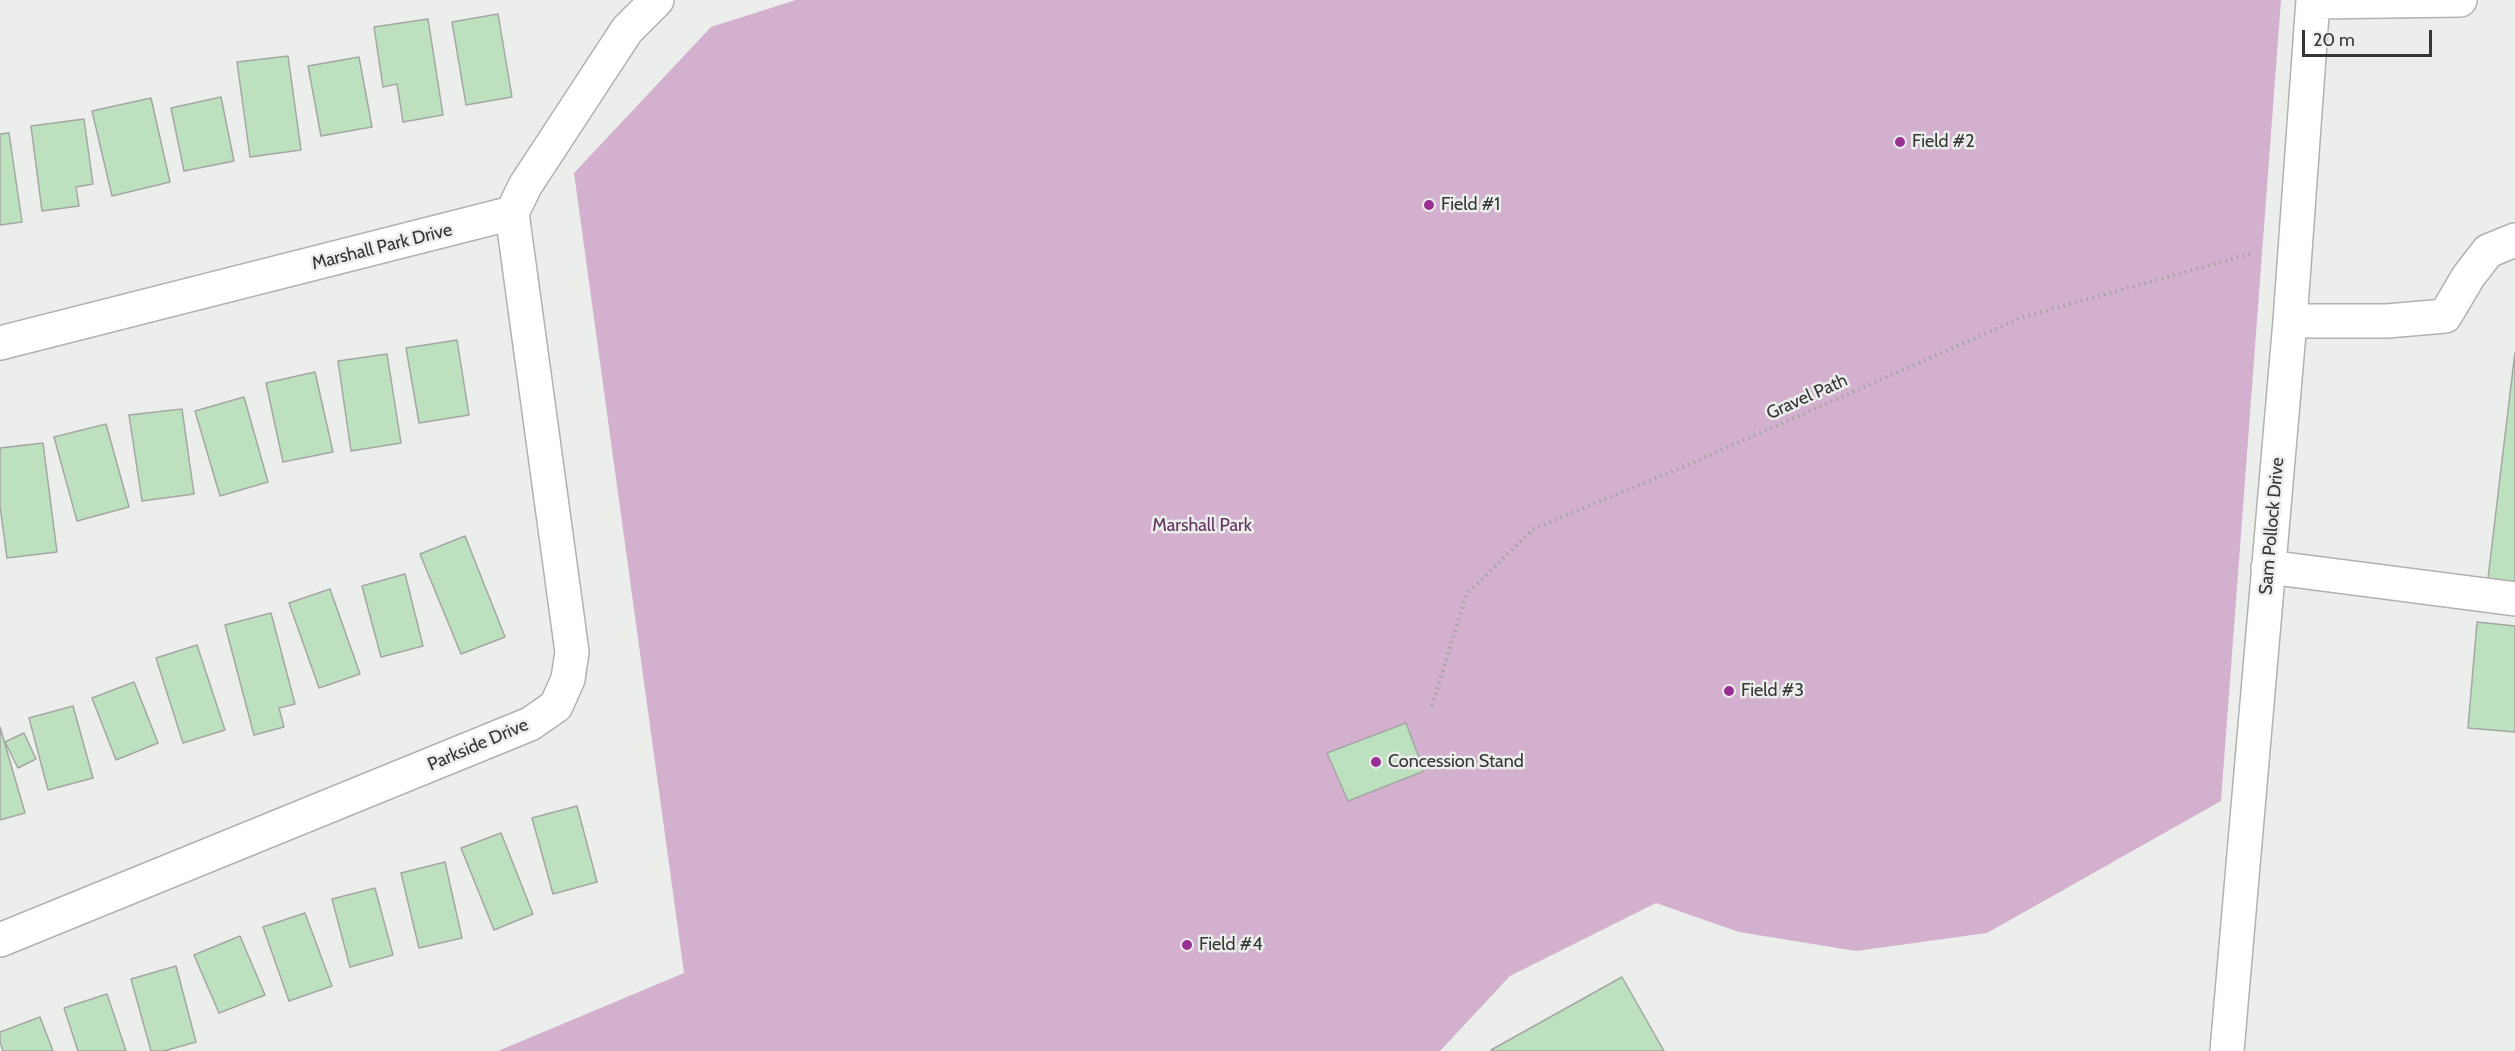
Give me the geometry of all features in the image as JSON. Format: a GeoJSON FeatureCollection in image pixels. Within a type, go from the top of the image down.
{"type":"FeatureCollection","features":[{"type":"Feature","properties":{"kind":"street"},"geometry":{"type":"LineString","coordinates":[[512,213],[525,186],[627,30],[657,0]]}},
{"type":"Feature","properties":{"kind":"street"},"geometry":{"type":"LineString","coordinates":[[2313,1],[2460,0]]}},
{"type":"Feature","properties":{"kind":"street","name":"Sam Pollock Drive"},"geometry":{"type":"LineString","coordinates":[[2227,1051],[2290,321],[2313,1]]}},
{"type":"Feature","properties":{"kind":"street","name":"Marshall Park Drive"},"geometry":{"type":"LineString","coordinates":[[0,343],[512,213]]}},
{"type":"Feature","properties":{"kind":"street","name":"Parkside Drive"},"geometry":{"type":"LineString","coordinates":[[0,940],[530,724],[556,706],[568,679],[572,652],[512,213]]}},
{"type":"Feature","properties":{"kind":"street"},"geometry":{"type":"LineString","coordinates":[[2290,321],[2387,321],[2445,316],[2468,277],[2488,251],[2515,240]]}},
{"type":"Feature","properties":{"kind":"street"},"geometry":{"type":"LineString","coordinates":[[2268,567],[2515,599]]}},
{"type":"Feature","properties":{"kind":"path","name":"Gravel Path"},"geometry":{"type":"LineString","coordinates":[[1432,706],[1466,595],[1533,529],[1685,466],[2023,316],[2296,242]]}},
{"type":"Feature","properties":{"kind":"green space","name":"Marshall Park"},"geometry":{"type":"Polygon","coordinates":[[[796,0],[2281,0],[2221,801],[1987,933],[1856,951],[1739,932],[1656,903],[1510,976],[1440,1051],[498,1051],[684,973],[574,173],[711,27],[796,0]]]}},
{"type":"Feature","properties":{"kind":"building"},"geometry":{"type":"Polygon","coordinates":[[[498,14],[512,97],[466,105],[452,22],[498,14]]]}},
{"type":"Feature","properties":{"kind":"building"},"geometry":{"type":"Polygon","coordinates":[[[428,19],[443,115],[403,122],[397,84],[383,87],[374,27],[428,19]]]}},
{"type":"Feature","properties":{"kind":"building"},"geometry":{"type":"Polygon","coordinates":[[[288,56],[301,150],[250,157],[237,62],[288,56]]]}},
{"type":"Feature","properties":{"kind":"building"},"geometry":{"type":"Polygon","coordinates":[[[359,57],[372,127],[321,136],[308,66],[359,57]]]}},
{"type":"Feature","properties":{"kind":"building"},"geometry":{"type":"Polygon","coordinates":[[[221,97],[234,161],[184,171],[171,108],[221,97]]]}},
{"type":"Feature","properties":{"kind":"building"},"geometry":{"type":"Polygon","coordinates":[[[151,98],[170,182],[112,196],[92,111],[151,98]]]}},
{"type":"Feature","properties":{"kind":"building"},"geometry":{"type":"Polygon","coordinates":[[[84,119],[93,184],[76,187],[79,206],[42,211],[31,126],[84,119]]]}},
{"type":"Feature","properties":{"kind":"building"},"geometry":{"type":"Polygon","coordinates":[[[9,133],[22,222],[0,225],[0,134],[9,133]]]}},
{"type":"Feature","properties":{"kind":"building"},"geometry":{"type":"Polygon","coordinates":[[[457,340],[469,415],[419,423],[406,348],[457,340]]]}},
{"type":"Feature","properties":{"kind":"building"},"geometry":{"type":"Polygon","coordinates":[[[2515,352],[2515,582],[2488,578],[2515,352]]]}},
{"type":"Feature","properties":{"kind":"building"},"geometry":{"type":"Polygon","coordinates":[[[387,354],[401,443],[351,451],[338,361],[387,354]]]}},
{"type":"Feature","properties":{"kind":"building"},"geometry":{"type":"Polygon","coordinates":[[[315,372],[333,452],[283,462],[266,383],[315,372]]]}},
{"type":"Feature","properties":{"kind":"building"},"geometry":{"type":"Polygon","coordinates":[[[244,397],[268,482],[220,496],[195,411],[244,397]]]}},
{"type":"Feature","properties":{"kind":"building"},"geometry":{"type":"Polygon","coordinates":[[[182,409],[194,494],[142,501],[129,415],[182,409]]]}},
{"type":"Feature","properties":{"kind":"building"},"geometry":{"type":"Polygon","coordinates":[[[106,424],[129,507],[77,521],[54,437],[106,424]]]}},
{"type":"Feature","properties":{"kind":"building"},"geometry":{"type":"Polygon","coordinates":[[[43,443],[57,552],[7,558],[0,506],[0,448],[43,443]]]}},
{"type":"Feature","properties":{"kind":"building"},"geometry":{"type":"Polygon","coordinates":[[[465,536],[505,637],[461,654],[420,554],[465,536]]]}},
{"type":"Feature","properties":{"kind":"building"},"geometry":{"type":"Polygon","coordinates":[[[405,574],[423,646],[381,657],[362,586],[405,574]]]}},
{"type":"Feature","properties":{"kind":"building"},"geometry":{"type":"Polygon","coordinates":[[[330,589],[360,674],[319,688],[289,603],[330,589]]]}},
{"type":"Feature","properties":{"kind":"building"},"geometry":{"type":"Polygon","coordinates":[[[271,613],[295,704],[279,708],[284,727],[254,735],[225,625],[271,613]]]}},
{"type":"Feature","properties":{"kind":"building"},"geometry":{"type":"Polygon","coordinates":[[[2477,622],[2515,626],[2515,732],[2468,728],[2477,622]]]}},
{"type":"Feature","properties":{"kind":"building"},"geometry":{"type":"Polygon","coordinates":[[[197,645],[225,730],[183,743],[156,658],[197,645]]]}},
{"type":"Feature","properties":{"kind":"building"},"geometry":{"type":"Polygon","coordinates":[[[134,682],[158,743],[116,760],[92,698],[134,682]]]}},
{"type":"Feature","properties":{"kind":"building"},"geometry":{"type":"Polygon","coordinates":[[[73,706],[93,778],[48,790],[29,718],[73,706]]]}},
{"type":"Feature","properties":{"kind":"building","name":"Concession Stand"},"geometry":{"type":"Polygon","coordinates":[[[1406,723],[1424,771],[1348,801],[1327,753],[1406,723]]]}},
{"type":"Feature","properties":{"kind":"building"},"geometry":{"type":"Polygon","coordinates":[[[0,727],[25,813],[0,820],[0,727]]]}},
{"type":"Feature","properties":{"kind":"building"},"geometry":{"type":"Polygon","coordinates":[[[24,733],[36,759],[18,768],[5,742],[24,733]]]}},
{"type":"Feature","properties":{"kind":"building"},"geometry":{"type":"Polygon","coordinates":[[[577,806],[597,882],[553,894],[532,818],[577,806]]]}},
{"type":"Feature","properties":{"kind":"building"},"geometry":{"type":"Polygon","coordinates":[[[501,833],[533,914],[494,930],[461,848],[501,833]]]}},
{"type":"Feature","properties":{"kind":"building"},"geometry":{"type":"Polygon","coordinates":[[[445,862],[462,938],[419,948],[401,873],[445,862]]]}},
{"type":"Feature","properties":{"kind":"building"},"geometry":{"type":"Polygon","coordinates":[[[375,888],[393,955],[350,967],[332,899],[375,888]]]}},
{"type":"Feature","properties":{"kind":"building"},"geometry":{"type":"Polygon","coordinates":[[[305,913],[332,986],[289,1001],[263,927],[305,913]]]}},
{"type":"Feature","properties":{"kind":"building"},"geometry":{"type":"Polygon","coordinates":[[[240,936],[265,995],[219,1013],[194,955],[240,936]]]}},
{"type":"Feature","properties":{"kind":"building"},"geometry":{"type":"Polygon","coordinates":[[[176,966],[196,1042],[164,1051],[151,1051],[131,979],[176,966]]]}},
{"type":"Feature","properties":{"kind":"building"},"geometry":{"type":"Polygon","coordinates":[[[1622,977],[1664,1051],[1491,1050],[1622,977]]]}},
{"type":"Feature","properties":{"kind":"building"},"geometry":{"type":"Polygon","coordinates":[[[107,994],[126,1051],[78,1051],[64,1008],[107,994]]]}},
{"type":"Feature","properties":{"kind":"building"},"geometry":{"type":"Polygon","coordinates":[[[40,1017],[53,1051],[3,1051],[0,1032],[40,1017]]]}},
{"type":"Feature","properties":{"kind":"place","name":"Field #2"},"geometry":{"type":"Point","coordinates":[1900,142]}},
{"type":"Feature","properties":{"kind":"place","name":"Field #1"},"geometry":{"type":"Point","coordinates":[1429,205]}},
{"type":"Feature","properties":{"kind":"place","name":"Field #3"},"geometry":{"type":"Point","coordinates":[1729,691]}},
{"type":"Feature","properties":{"kind":"place","name":"Concession Stand"},"geometry":{"type":"Point","coordinates":[1376,762]}},
{"type":"Feature","properties":{"kind":"place","name":"Field #4"},"geometry":{"type":"Point","coordinates":[1187,945]}}]}
